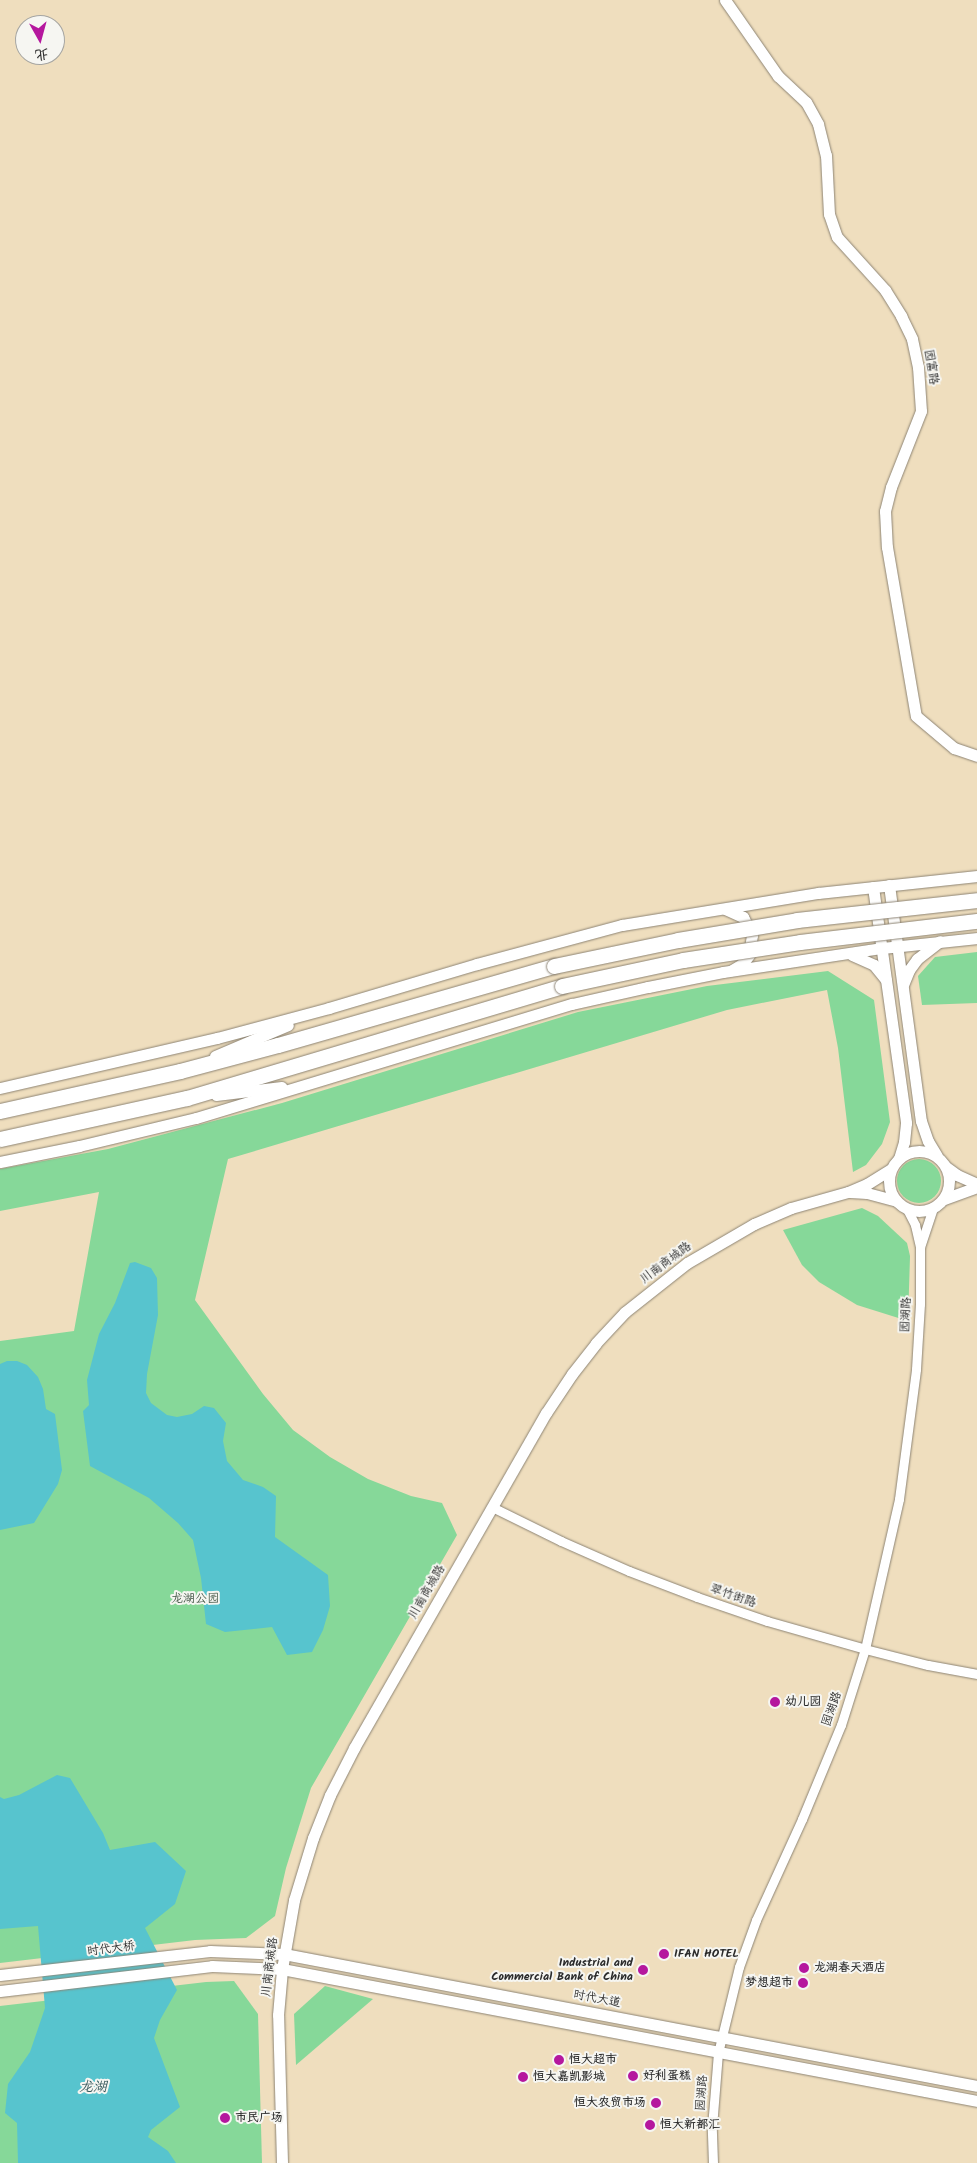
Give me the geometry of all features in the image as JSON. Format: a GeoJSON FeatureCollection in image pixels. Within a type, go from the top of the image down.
{"type":"FeatureCollection","features":[{"type":"Feature","properties":{"kind":"highway"},"geometry":{"type":"LineString","coordinates":[[0,1111],[180,1071],[554,966],[678,940],[796,920],[977,900]]}},
{"type":"Feature","properties":{"kind":"highway"},"geometry":{"type":"LineString","coordinates":[[0,1139],[187,1098],[562,986],[683,960],[800,942],[977,921]]}},
{"type":"Feature","properties":{"kind":"main road","name":"园富路"},"geometry":{"type":"LineString","coordinates":[[725,0],[778,76],[806,102],[823,137],[829,214],[837,237],[885,290],[912,339],[918,367],[921,410],[885,510],[887,547],[916,716],[954,748],[977,756]]}},
{"type":"Feature","properties":{"kind":"main road"},"geometry":{"type":"LineString","coordinates":[[0,1088],[217,1038],[622,925],[713,909],[873,886],[977,876]]}},
{"type":"Feature","properties":{"kind":"main road"},"geometry":{"type":"LineString","coordinates":[[889,885],[921,1121],[928,1141],[937,1156],[957,1175],[977,1185]]}},
{"type":"Feature","properties":{"kind":"main road"},"geometry":{"type":"LineString","coordinates":[[848,1192],[867,1184],[891,1169],[899,1158],[904,1142],[906,1123],[873,886]]}},
{"type":"Feature","properties":{"kind":"main road"},"geometry":{"type":"LineString","coordinates":[[0,1162],[79,1146],[196,1118],[572,1004],[734,969],[749,956],[752,935],[749,925],[738,914],[724,908],[713,909]]}},
{"type":"Feature","properties":{"kind":"main road"},"geometry":{"type":"LineString","coordinates":[[723,972],[882,948],[942,940],[977,938]]}},
{"type":"Feature","properties":{"kind":"main road"},"geometry":{"type":"LineString","coordinates":[[902,987],[909,970],[917,958],[942,940]]}},
{"type":"Feature","properties":{"kind":"main road"},"geometry":{"type":"LineString","coordinates":[[848,953],[864,958],[874,965],[887,982]]}},
{"type":"Feature","properties":{"kind":"main road"},"geometry":{"type":"LineString","coordinates":[[180,1071],[329,1008]]}},
{"type":"Feature","properties":{"kind":"main road"},"geometry":{"type":"LineString","coordinates":[[187,1098],[317,1082]]}},
{"type":"Feature","properties":{"kind":"main road"},"geometry":{"type":"LineString","coordinates":[[899,1158],[918,1150],[937,1156]]}},
{"type":"Feature","properties":{"kind":"main road"},"geometry":{"type":"LineString","coordinates":[[944,1199],[950,1180],[946,1166]]}},
{"type":"Feature","properties":{"kind":"main road"},"geometry":{"type":"LineString","coordinates":[[891,1169],[888,1182],[896,1201]]}},
{"type":"Feature","properties":{"kind":"main road"},"geometry":{"type":"LineString","coordinates":[[848,1192],[867,1193],[896,1201],[906,1209],[920,1211],[933,1208],[944,1199],[977,1185]]}},
{"type":"Feature","properties":{"kind":"main road","name":"川南商城路"},"geometry":{"type":"LineString","coordinates":[[282,2163],[278,2016],[282,1969],[296,1892],[313,1838],[330,1795],[354,1748],[529,1441],[572,1374],[596,1343],[625,1312],[687,1263],[720,1242],[754,1224],[791,1208],[848,1192]]}},
{"type":"Feature","properties":{"kind":"main road","name":"时代大道"},"geometry":{"type":"LineString","coordinates":[[210,1951],[284,1954],[977,2086]]}},
{"type":"Feature","properties":{"kind":"main road","name":"时代大桥"},"geometry":{"type":"LineString","coordinates":[[0,1975],[210,1951]]}},
{"type":"Feature","properties":{"kind":"main road"},"geometry":{"type":"LineString","coordinates":[[0,1991],[212,1966],[282,1969],[977,2101]]}},
{"type":"Feature","properties":{"kind":"street"},"geometry":{"type":"LineString","coordinates":[[920,1246],[933,1208]]}},
{"type":"Feature","properties":{"kind":"street"},"geometry":{"type":"LineString","coordinates":[[906,1209],[914,1225],[920,1246]]}},
{"type":"Feature","properties":{"kind":"street","name":"园湖路"},"geometry":{"type":"LineString","coordinates":[[713,2163],[712,2127],[718,2053],[739,1967],[756,1920],[802,1819],[841,1725],[865,1649],[899,1499],[916,1369],[920,1304],[920,1246]]}},
{"type":"Feature","properties":{"kind":"street","name":"翠竹街路"},"geometry":{"type":"LineString","coordinates":[[492,1507],[561,1541],[663,1584],[767,1621],[928,1665],[977,1674]]}},
{"type":"Feature","properties":{"kind":"green space"},"geometry":{"type":"Polygon","coordinates":[[[977,952],[977,1003],[922,1005],[918,976],[935,957],[977,952]]]}},
{"type":"Feature","properties":{"kind":"green space","name":"龙湖公园"},"geometry":{"type":"Polygon","coordinates":[[[828,971],[874,1000],[890,1122],[882,1144],[866,1165],[853,1172],[838,1048],[827,990],[727,1010],[228,1159],[195,1300],[263,1394],[293,1430],[330,1457],[368,1479],[411,1496],[442,1503],[457,1535],[311,1788],[286,1868],[275,1916],[246,1938],[195,1940],[0,1963],[0,1341],[74,1331],[99,1192],[0,1211],[0,1169],[108,1149],[282,1103],[578,1012],[707,986],[828,971]]]}},
{"type":"Feature","properties":{"kind":"green space"},"geometry":{"type":"Polygon","coordinates":[[[919,1159],[931,1163],[937,1169],[941,1181],[937,1193],[931,1199],[919,1203],[907,1199],[901,1193],[897,1181],[901,1169],[907,1163],[919,1159]]]}},
{"type":"Feature","properties":{"kind":"green space"},"geometry":{"type":"Polygon","coordinates":[[[862,1208],[878,1216],[907,1243],[910,1256],[908,1321],[857,1305],[819,1282],[802,1265],[783,1230],[862,1208]]]}},
{"type":"Feature","properties":{"kind":"green space"},"geometry":{"type":"Polygon","coordinates":[[[234,1981],[258,2014],[262,2163],[0,2163],[0,2006],[206,1982],[234,1981]]]}},
{"type":"Feature","properties":{"kind":"green space"},"geometry":{"type":"Polygon","coordinates":[[[325,1986],[373,1999],[296,2065],[294,2014],[325,1986]]]}},
{"type":"Feature","properties":{"kind":"water"},"geometry":{"type":"Polygon","coordinates":[[[135,1262],[151,1268],[157,1278],[158,1315],[147,1374],[146,1393],[151,1403],[167,1415],[177,1417],[192,1414],[204,1406],[214,1408],[226,1423],[223,1441],[227,1461],[243,1480],[263,1487],[276,1496],[275,1537],[328,1575],[330,1606],[323,1630],[312,1652],[287,1655],[272,1627],[225,1632],[206,1624],[201,1578],[193,1540],[178,1523],[149,1498],[90,1466],[83,1411],[89,1405],[87,1380],[99,1334],[115,1303],[130,1263],[135,1262]]]}},
{"type":"Feature","properties":{"kind":"water"},"geometry":{"type":"Polygon","coordinates":[[[7,1361],[17,1361],[27,1365],[38,1377],[43,1389],[46,1409],[55,1414],[62,1470],[58,1484],[34,1523],[0,1530],[0,1364],[7,1361]]]}},
{"type":"Feature","properties":{"kind":"water","name":"龙湖"},"geometry":{"type":"Polygon","coordinates":[[[57,1775],[70,1778],[103,1833],[110,1850],[155,1842],[186,1871],[175,1904],[145,1928],[177,1990],[160,2020],[154,2038],[180,2107],[151,2130],[148,2137],[168,2151],[176,2163],[18,2163],[17,2123],[5,2113],[8,2084],[30,2052],[45,2008],[38,1926],[0,1929],[0,1797],[4,1799],[19,1795],[57,1775]]]}},
{"type":"Feature","properties":{"kind":"place","name":"幼儿园"},"geometry":{"type":"Point","coordinates":[775,1702]}},
{"type":"Feature","properties":{"kind":"place","name":"IFAN HOTEL"},"geometry":{"type":"Point","coordinates":[664,1954]}},
{"type":"Feature","properties":{"kind":"place","name":"龙湖春天酒店"},"geometry":{"type":"Point","coordinates":[804,1968]}},
{"type":"Feature","properties":{"kind":"place","name":"Industrial and Commercial Bank of China"},"geometry":{"type":"Point","coordinates":[643,1970]}},
{"type":"Feature","properties":{"kind":"place","name":"梦想超市"},"geometry":{"type":"Point","coordinates":[803,1983]}},
{"type":"Feature","properties":{"kind":"place","name":"恒大超市"},"geometry":{"type":"Point","coordinates":[559,2060]}},
{"type":"Feature","properties":{"kind":"place","name":"好利蛋糕"},"geometry":{"type":"Point","coordinates":[633,2076]}},
{"type":"Feature","properties":{"kind":"place","name":"恒大嘉凯影城"},"geometry":{"type":"Point","coordinates":[523,2077]}},
{"type":"Feature","properties":{"kind":"place","name":"恒大农贸市场"},"geometry":{"type":"Point","coordinates":[656,2103]}},
{"type":"Feature","properties":{"kind":"place","name":"市民广场"},"geometry":{"type":"Point","coordinates":[225,2118]}},
{"type":"Feature","properties":{"kind":"place","name":"恒大新都汇"},"geometry":{"type":"Point","coordinates":[650,2125]}}]}
